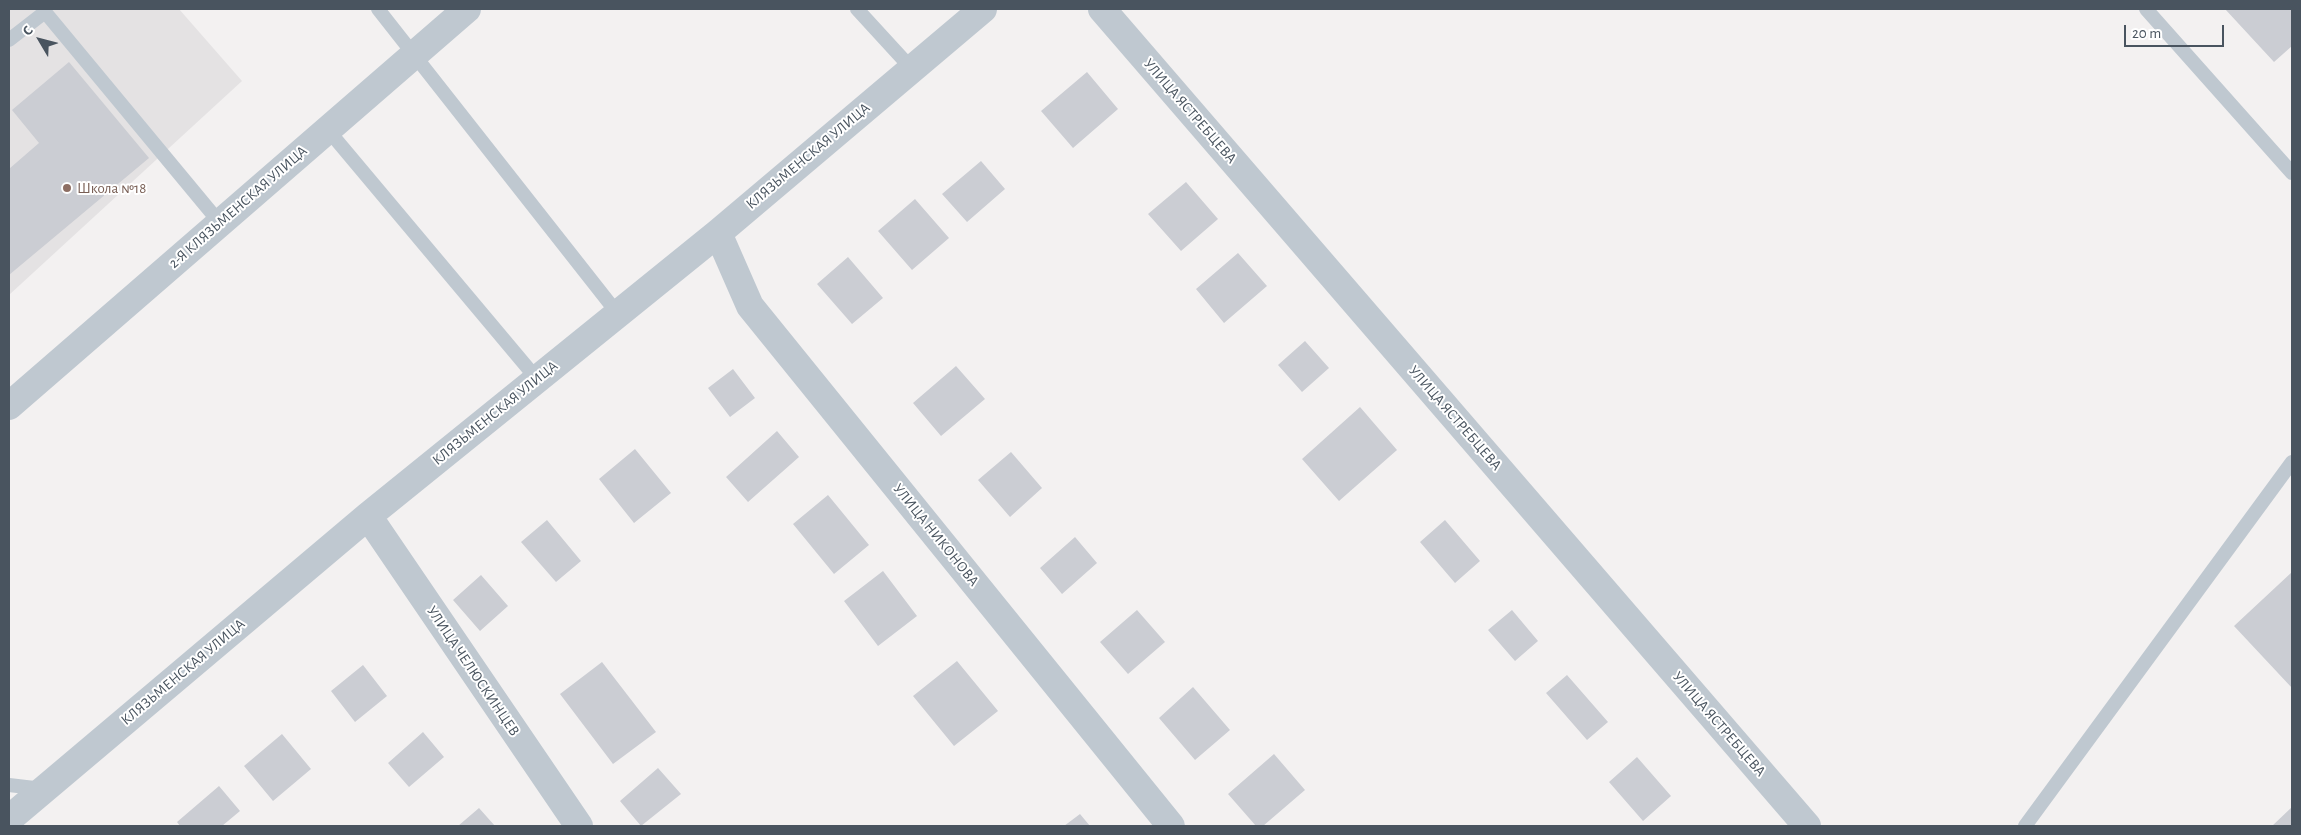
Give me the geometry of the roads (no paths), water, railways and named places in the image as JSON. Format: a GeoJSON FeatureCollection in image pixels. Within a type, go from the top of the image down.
{"type":"FeatureCollection","features":[{"type":"Feature","properties":{"kind":"street","name":"2-Я КЛЯЗЬМЕНСКАЯ УЛИЦА"},"geometry":{"type":"LineString","coordinates":[[9,406],[467,9]]}},
{"type":"Feature","properties":{"kind":"street","name":"КЛЯЗЬМЕНСКАЯ УЛИЦА"},"geometry":{"type":"LineString","coordinates":[[9,819],[368,516],[718,233],[983,9]]}},
{"type":"Feature","properties":{"kind":"street","name":"УЛИЦА ЯСТРЕБЦЕВА"},"geometry":{"type":"LineString","coordinates":[[1102,9],[1808,826]]}},
{"type":"Feature","properties":{"kind":"street","name":"УЛИЦА НИКОНОВА"},"geometry":{"type":"LineString","coordinates":[[718,233],[750,306],[1171,826]]}},
{"type":"Feature","properties":{"kind":"street","name":"УЛИЦА ЧЕЛЮСКИНЦЕВ"},"geometry":{"type":"LineString","coordinates":[[368,516],[579,826]]}},
{"type":"Feature","properties":{"kind":"lane"},"geometry":{"type":"LineString","coordinates":[[378,9],[618,314]]}},
{"type":"Feature","properties":{"kind":"lane"},"geometry":{"type":"LineString","coordinates":[[857,9],[912,69]]}},
{"type":"Feature","properties":{"kind":"lane"},"geometry":{"type":"LineString","coordinates":[[2146,9],[2292,173]]}},
{"type":"Feature","properties":{"kind":"lane"},"geometry":{"type":"LineString","coordinates":[[9,40],[45,12],[220,223]]}},
{"type":"Feature","properties":{"kind":"lane"},"geometry":{"type":"LineString","coordinates":[[328,130],[537,379]]}},
{"type":"Feature","properties":{"kind":"lane"},"geometry":{"type":"LineString","coordinates":[[2025,826],[2292,462]]}},
{"type":"Feature","properties":{"kind":"lane"},"geometry":{"type":"LineString","coordinates":[[9,785],[44,789]]}},
{"type":"Feature","properties":{"kind":"place","name":"Школа №18"},"geometry":{"type":"Point","coordinates":[67,188]}}]}
